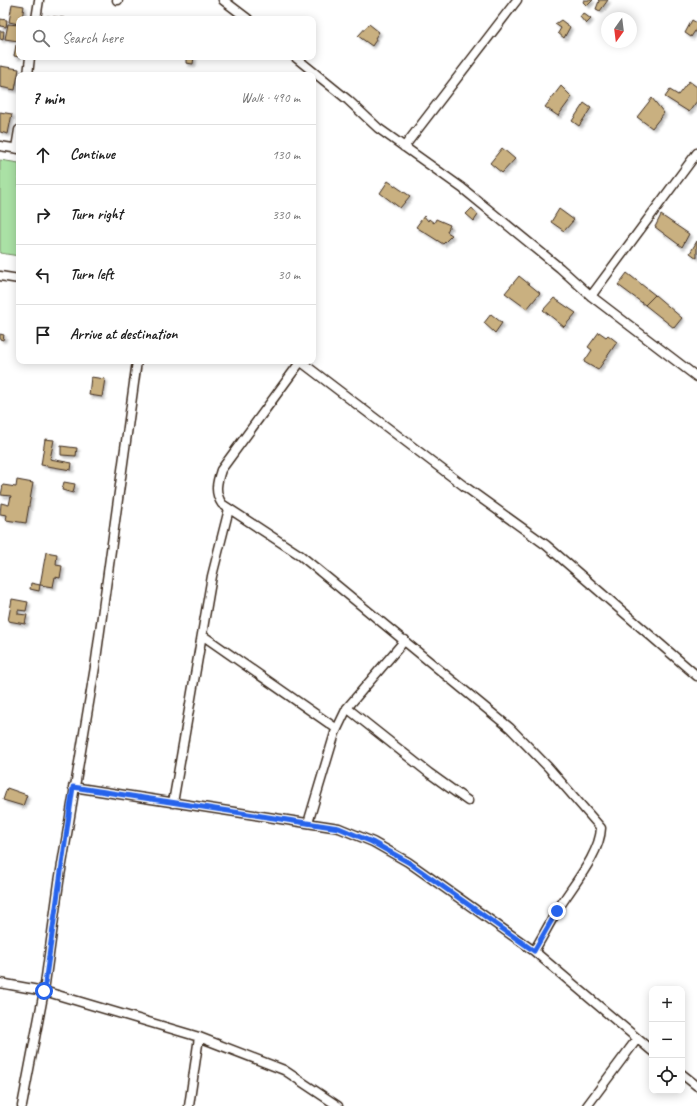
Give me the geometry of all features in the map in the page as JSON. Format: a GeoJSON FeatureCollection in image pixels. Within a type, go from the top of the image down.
{"type":"FeatureCollection","features":[{"type":"Feature","properties":{"kind":"street"},"geometry":{"type":"LineString","coordinates":[[36,16],[39,0]]}},
{"type":"Feature","properties":{"kind":"street"},"geometry":{"type":"LineString","coordinates":[[224,0],[244,16]]}},
{"type":"Feature","properties":{"kind":"street"},"geometry":{"type":"LineString","coordinates":[[404,147],[517,0]]}},
{"type":"Feature","properties":{"kind":"street"},"geometry":{"type":"LineString","coordinates":[[28,72],[30,60]]}},
{"type":"Feature","properties":{"kind":"street"},"geometry":{"type":"LineString","coordinates":[[299,60],[313,72]]}},
{"type":"Feature","properties":{"kind":"street"},"geometry":{"type":"LineString","coordinates":[[316,74],[404,147],[462,188],[560,268],[591,296],[697,377]]}},
{"type":"Feature","properties":{"kind":"street"},"geometry":{"type":"LineString","coordinates":[[0,146],[16,149]]}},
{"type":"Feature","properties":{"kind":"street"},"geometry":{"type":"LineString","coordinates":[[591,296],[697,153]]}},
{"type":"Feature","properties":{"kind":"street"},"geometry":{"type":"LineString","coordinates":[[0,276],[16,279]]}},
{"type":"Feature","properties":{"kind":"street"},"geometry":{"type":"LineString","coordinates":[[22,1106],[44,991],[73,787],[95,667],[137,364]]}},
{"type":"Feature","properties":{"kind":"street"},"geometry":{"type":"LineString","coordinates":[[298,364],[221,470],[216,484],[217,497],[222,504],[300,555],[510,728],[548,767],[601,828],[601,839],[592,856],[557,911],[534,951]]}},
{"type":"Feature","properties":{"kind":"street"},"geometry":{"type":"LineString","coordinates":[[304,364],[464,486],[546,544],[697,676]]}},
{"type":"Feature","properties":{"kind":"street"},"geometry":{"type":"LineString","coordinates":[[173,803],[212,576],[229,508]]}},
{"type":"Feature","properties":{"kind":"street"},"geometry":{"type":"LineString","coordinates":[[202,635],[337,729]]}},
{"type":"Feature","properties":{"kind":"street"},"geometry":{"type":"LineString","coordinates":[[308,823],[337,729],[347,708],[405,640]]}},
{"type":"Feature","properties":{"kind":"street"},"geometry":{"type":"LineString","coordinates":[[347,708],[429,773],[468,801]]}},
{"type":"Feature","properties":{"kind":"street"},"geometry":{"type":"LineString","coordinates":[[73,787],[339,828],[372,842],[408,862],[534,951],[649,1048]]}},
{"type":"Feature","properties":{"kind":"street"},"geometry":{"type":"LineString","coordinates":[[0,983],[44,991],[199,1037],[284,1070],[338,1106]]}},
{"type":"Feature","properties":{"kind":"street"},"geometry":{"type":"LineString","coordinates":[[189,1106],[199,1037]]}},
{"type":"Feature","properties":{"kind":"street"},"geometry":{"type":"LineString","coordinates":[[587,1106],[637,1039]]}},
{"type":"Feature","properties":{"kind":"street"},"geometry":{"type":"LineString","coordinates":[[685,1076],[697,1086]]}},
{"type":"Feature","properties":{"kind":"green space"},"geometry":{"type":"Polygon","coordinates":[[[0,160],[16,163],[16,256],[0,253],[0,160]]]}},
{"type":"Feature","properties":{"kind":"building"},"geometry":{"type":"Polygon","coordinates":[[[584,0],[593,0],[587,6],[583,2],[584,0]]]}},
{"type":"Feature","properties":{"kind":"building"},"geometry":{"type":"Polygon","coordinates":[[[598,0],[608,0],[600,11],[596,9],[598,0]]]}},
{"type":"Feature","properties":{"kind":"building"},"geometry":{"type":"Polygon","coordinates":[[[12,4],[24,6],[22,16],[16,16],[16,23],[9,22],[12,4]]]}},
{"type":"Feature","properties":{"kind":"building"},"geometry":{"type":"Polygon","coordinates":[[[583,13],[591,19],[586,24],[580,17],[583,13]]]}},
{"type":"Feature","properties":{"kind":"building"},"geometry":{"type":"Polygon","coordinates":[[[0,19],[7,20],[6,27],[0,26],[0,19]]]}},
{"type":"Feature","properties":{"kind":"building"},"geometry":{"type":"Polygon","coordinates":[[[561,20],[570,27],[564,38],[558,33],[561,28],[555,24],[561,20]]]}},
{"type":"Feature","properties":{"kind":"building"},"geometry":{"type":"Polygon","coordinates":[[[692,20],[697,23],[697,28],[691,37],[685,33],[692,20]]]}},
{"type":"Feature","properties":{"kind":"building"},"geometry":{"type":"Polygon","coordinates":[[[8,24],[16,25],[16,41],[5,39],[8,24]]]}},
{"type":"Feature","properties":{"kind":"building"},"geometry":{"type":"Polygon","coordinates":[[[369,24],[379,32],[372,46],[358,36],[369,24]]]}},
{"type":"Feature","properties":{"kind":"building"},"geometry":{"type":"Polygon","coordinates":[[[0,31],[4,31],[3,40],[0,39],[0,31]]]}},
{"type":"Feature","properties":{"kind":"building"},"geometry":{"type":"Polygon","coordinates":[[[16,45],[16,56],[14,56],[16,45]]]}},
{"type":"Feature","properties":{"kind":"building"},"geometry":{"type":"Polygon","coordinates":[[[186,60],[194,60],[193,64],[186,63],[186,60]]]}},
{"type":"Feature","properties":{"kind":"building"},"geometry":{"type":"Polygon","coordinates":[[[0,66],[19,69],[18,72],[16,72],[15,90],[0,87],[0,66]]]}},
{"type":"Feature","properties":{"kind":"building"},"geometry":{"type":"Polygon","coordinates":[[[689,81],[697,87],[697,101],[689,112],[665,97],[670,90],[678,95],[689,81]]]}},
{"type":"Feature","properties":{"kind":"building"},"geometry":{"type":"Polygon","coordinates":[[[561,86],[572,97],[558,116],[545,107],[561,86]]]}},
{"type":"Feature","properties":{"kind":"building"},"geometry":{"type":"Polygon","coordinates":[[[652,98],[664,113],[652,128],[637,117],[652,98]]]}},
{"type":"Feature","properties":{"kind":"building"},"geometry":{"type":"Polygon","coordinates":[[[584,103],[591,108],[579,126],[572,121],[584,103]]]}},
{"type":"Feature","properties":{"kind":"building"},"geometry":{"type":"Polygon","coordinates":[[[0,112],[12,114],[8,134],[0,132],[0,112]]]}},
{"type":"Feature","properties":{"kind":"building"},"geometry":{"type":"Polygon","coordinates":[[[502,148],[515,159],[502,173],[490,163],[502,148]]]}},
{"type":"Feature","properties":{"kind":"building"},"geometry":{"type":"Polygon","coordinates":[[[388,181],[410,196],[400,208],[380,193],[388,181]]]}},
{"type":"Feature","properties":{"kind":"building"},"geometry":{"type":"Polygon","coordinates":[[[472,208],[478,215],[474,221],[466,214],[472,208]]]}},
{"type":"Feature","properties":{"kind":"building"},"geometry":{"type":"Polygon","coordinates":[[[559,209],[574,220],[564,231],[551,222],[559,209]]]}},
{"type":"Feature","properties":{"kind":"building"},"geometry":{"type":"Polygon","coordinates":[[[661,215],[689,234],[682,247],[655,227],[661,215]]]}},
{"type":"Feature","properties":{"kind":"building"},"geometry":{"type":"Polygon","coordinates":[[[424,216],[428,221],[429,219],[434,223],[436,219],[450,225],[447,232],[452,235],[443,244],[416,227],[424,216]]]}},
{"type":"Feature","properties":{"kind":"building"},"geometry":{"type":"Polygon","coordinates":[[[697,241],[697,258],[690,253],[697,241]]]}},
{"type":"Feature","properties":{"kind":"building"},"geometry":{"type":"Polygon","coordinates":[[[627,273],[655,295],[645,305],[618,285],[627,273]]]}},
{"type":"Feature","properties":{"kind":"building"},"geometry":{"type":"Polygon","coordinates":[[[519,276],[540,293],[527,309],[505,293],[519,276]]]}},
{"type":"Feature","properties":{"kind":"building"},"geometry":{"type":"Polygon","coordinates":[[[655,295],[682,318],[674,328],[645,305],[655,295]]]}},
{"type":"Feature","properties":{"kind":"building"},"geometry":{"type":"Polygon","coordinates":[[[554,298],[576,313],[564,327],[543,310],[554,298]]]}},
{"type":"Feature","properties":{"kind":"building"},"geometry":{"type":"Polygon","coordinates":[[[491,314],[502,323],[495,333],[484,323],[491,314]]]}},
{"type":"Feature","properties":{"kind":"building"},"geometry":{"type":"Polygon","coordinates":[[[599,332],[606,337],[608,335],[617,342],[598,370],[584,362],[592,350],[588,347],[599,332]]]}},
{"type":"Feature","properties":{"kind":"building"},"geometry":{"type":"Polygon","coordinates":[[[0,334],[4,335],[3,340],[0,339],[0,334]]]}},
{"type":"Feature","properties":{"kind":"building"},"geometry":{"type":"Polygon","coordinates":[[[91,377],[105,379],[102,397],[89,395],[91,377]]]}},
{"type":"Feature","properties":{"kind":"building"},"geometry":{"type":"Polygon","coordinates":[[[45,439],[54,440],[50,459],[72,463],[71,470],[41,465],[45,439]]]}},
{"type":"Feature","properties":{"kind":"building"},"geometry":{"type":"Polygon","coordinates":[[[61,446],[77,448],[76,456],[61,455],[61,446]]]}},
{"type":"Feature","properties":{"kind":"building"},"geometry":{"type":"Polygon","coordinates":[[[17,480],[33,483],[26,523],[6,520],[7,515],[0,514],[1,503],[9,505],[11,496],[1,495],[3,485],[16,487],[17,480]]]}},
{"type":"Feature","properties":{"kind":"building"},"geometry":{"type":"Polygon","coordinates":[[[64,482],[75,484],[73,493],[62,490],[64,482]]]}},
{"type":"Feature","properties":{"kind":"building"},"geometry":{"type":"Polygon","coordinates":[[[46,552],[57,554],[56,565],[62,566],[60,578],[55,577],[53,587],[40,585],[46,552]]]}},
{"type":"Feature","properties":{"kind":"building"},"geometry":{"type":"Polygon","coordinates":[[[31,583],[40,585],[39,591],[30,589],[31,583]]]}},
{"type":"Feature","properties":{"kind":"building"},"geometry":{"type":"Polygon","coordinates":[[[12,599],[28,602],[26,611],[18,610],[18,614],[27,615],[25,624],[8,621],[12,599]]]}},
{"type":"Feature","properties":{"kind":"building"},"geometry":{"type":"Polygon","coordinates":[[[7,788],[27,795],[23,806],[3,800],[7,788]]]}},
{"type":"Feature","properties":{"kind":"route"},"geometry":{"type":"LineString","coordinates":[[44,991],[73,787],[339,828],[372,842],[408,862],[534,951],[557,911]]}}]}
